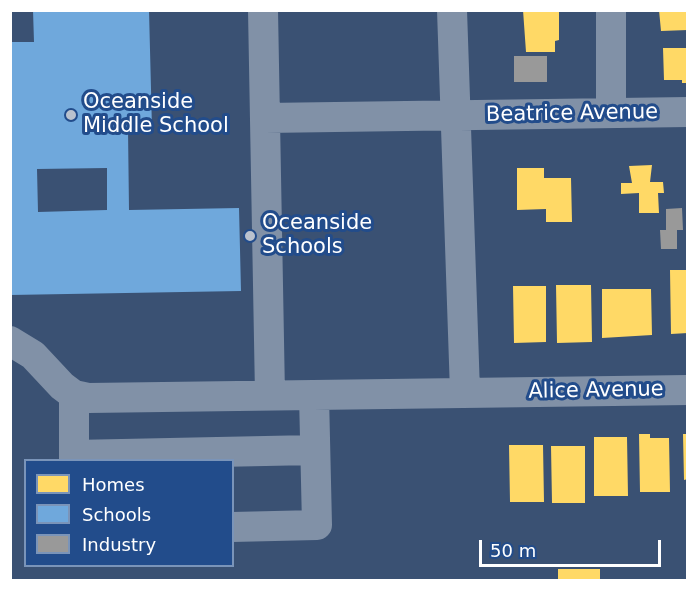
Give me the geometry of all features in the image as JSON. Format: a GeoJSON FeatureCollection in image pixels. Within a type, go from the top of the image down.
{"type":"FeatureCollection","features":[{"type":"Feature","properties":{"kind":"street"},"geometry":{"type":"LineString","coordinates":[[263,10],[270,395]]}},
{"type":"Feature","properties":{"kind":"street"},"geometry":{"type":"LineString","coordinates":[[452,10],[465,392]]}},
{"type":"Feature","properties":{"kind":"street"},"geometry":{"type":"LineString","coordinates":[[611,10],[611,113]]}},
{"type":"Feature","properties":{"kind":"street","name":"Beatrice Avenue"},"geometry":{"type":"LineString","coordinates":[[265,118],[687,112]]}},
{"type":"Feature","properties":{"kind":"street"},"geometry":{"type":"LineString","coordinates":[[10,341],[33,355],[62,386],[74,395],[74,458],[313,450]]}},
{"type":"Feature","properties":{"kind":"street","name":"Alice Avenue"},"geometry":{"type":"LineString","coordinates":[[74,395],[103,398],[687,390]]}},
{"type":"Feature","properties":{"kind":"street"},"geometry":{"type":"LineString","coordinates":[[234,527],[317,525],[313,450],[314,395]]}},
{"type":"Feature","properties":{"kind":"building: Homes"},"geometry":{"type":"Polygon","coordinates":[[[523,10],[559,10],[559,40],[555,41],[555,52],[526,52],[523,10]]]}},
{"type":"Feature","properties":{"kind":"building: Homes"},"geometry":{"type":"Polygon","coordinates":[[[659,10],[688,10],[688,30],[661,31],[659,10]]]}},
{"type":"Feature","properties":{"kind":"building: Homes"},"geometry":{"type":"Polygon","coordinates":[[[663,48],[688,48],[688,83],[682,83],[682,80],[664,80],[663,48]]]}},
{"type":"Feature","properties":{"kind":"building: Homes"},"geometry":{"type":"Polygon","coordinates":[[[652,165],[650,182],[663,182],[664,193],[658,193],[659,213],[639,213],[639,193],[621,194],[621,183],[632,183],[629,166],[652,165]]]}},
{"type":"Feature","properties":{"kind":"building: Homes"},"geometry":{"type":"Polygon","coordinates":[[[517,168],[544,168],[544,178],[571,178],[572,222],[546,222],[546,209],[517,210],[517,168]]]}},
{"type":"Feature","properties":{"kind":"building: Homes"},"geometry":{"type":"Polygon","coordinates":[[[670,270],[688,270],[688,333],[671,334],[670,270]]]}},
{"type":"Feature","properties":{"kind":"building: Homes"},"geometry":{"type":"Polygon","coordinates":[[[556,285],[591,285],[592,342],[557,343],[556,285]]]}},
{"type":"Feature","properties":{"kind":"building: Homes"},"geometry":{"type":"Polygon","coordinates":[[[513,286],[546,286],[546,342],[514,343],[513,286]]]}},
{"type":"Feature","properties":{"kind":"building: Homes"},"geometry":{"type":"Polygon","coordinates":[[[602,289],[651,289],[652,335],[602,338],[602,289]]]}},
{"type":"Feature","properties":{"kind":"building: Homes"},"geometry":{"type":"Polygon","coordinates":[[[639,434],[650,434],[650,438],[669,438],[670,492],[640,492],[639,434]]]}},
{"type":"Feature","properties":{"kind":"building: Homes"},"geometry":{"type":"Polygon","coordinates":[[[683,434],[688,434],[688,479],[684,480],[683,434]]]}},
{"type":"Feature","properties":{"kind":"building: Homes"},"geometry":{"type":"Polygon","coordinates":[[[594,437],[627,437],[628,496],[594,496],[594,437]]]}},
{"type":"Feature","properties":{"kind":"building: Homes"},"geometry":{"type":"Polygon","coordinates":[[[509,445],[543,445],[544,502],[510,502],[509,445]]]}},
{"type":"Feature","properties":{"kind":"building: Homes"},"geometry":{"type":"Polygon","coordinates":[[[551,446],[585,446],[585,503],[552,503],[551,446]]]}},
{"type":"Feature","properties":{"kind":"building: Homes"},"geometry":{"type":"Polygon","coordinates":[[[558,569],[600,569],[600,580],[558,580],[558,569]]]}},
{"type":"Feature","properties":{"kind":"building: Schools"},"geometry":{"type":"Polygon","coordinates":[[[33,10],[149,10],[152,129],[128,129],[129,210],[239,208],[241,291],[10,295],[10,42],[34,42],[33,10]],[[107,168],[37,169],[38,212],[107,210],[107,168]]]}},
{"type":"Feature","properties":{"kind":"building: Industry"},"geometry":{"type":"Polygon","coordinates":[[[514,56],[547,56],[547,82],[514,82],[514,56]]]}},
{"type":"Feature","properties":{"kind":"building: Industry"},"geometry":{"type":"Polygon","coordinates":[[[682,208],[683,230],[677,230],[677,249],[661,249],[660,230],[666,230],[666,209],[682,208]]]}},
{"type":"Feature","properties":{"kind":"place","name":"Oceanside Middle School"},"geometry":{"type":"Point","coordinates":[71,115]}},
{"type":"Feature","properties":{"kind":"place","name":"Oceanside Schools"},"geometry":{"type":"Point","coordinates":[250,236]}}]}
